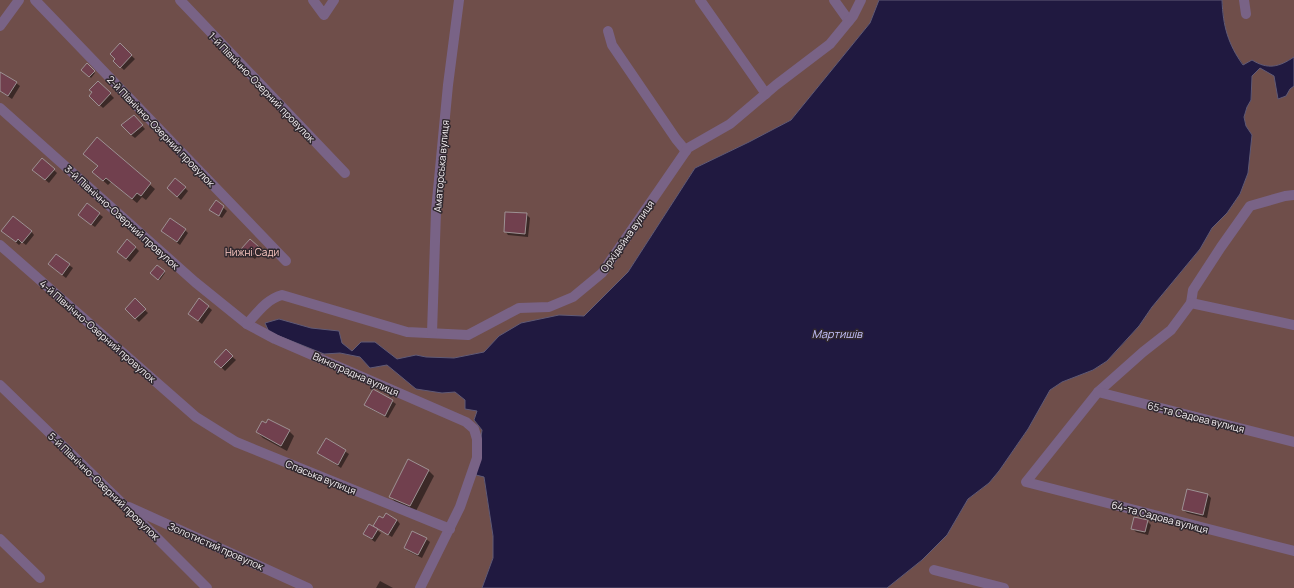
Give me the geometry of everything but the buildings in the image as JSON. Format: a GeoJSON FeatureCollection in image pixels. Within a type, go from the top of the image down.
{"type":"FeatureCollection","features":[{"type":"Feature","properties":{"kind":"street"},"geometry":{"type":"LineString","coordinates":[[0,26],[19,0]]}},
{"type":"Feature","properties":{"kind":"street","name":"2-й Північно-Озерний провулок"},"geometry":{"type":"LineString","coordinates":[[35,0],[286,261]]}},
{"type":"Feature","properties":{"kind":"street","name":"1-й Північно-Озерний провулок"},"geometry":{"type":"LineString","coordinates":[[180,0],[345,173]]}},
{"type":"Feature","properties":{"kind":"street"},"geometry":{"type":"LineString","coordinates":[[313,0],[324,15],[334,0]]}},
{"type":"Feature","properties":{"kind":"street","name":"Аматорська вулиця"},"geometry":{"type":"LineString","coordinates":[[432,333],[436,211],[448,85],[459,0]]}},
{"type":"Feature","properties":{"kind":"street"},"geometry":{"type":"LineString","coordinates":[[700,0],[766,94]]}},
{"type":"Feature","properties":{"kind":"street"},"geometry":{"type":"LineString","coordinates":[[834,0],[849,21]]}},
{"type":"Feature","properties":{"kind":"street","name":"Орхідейна вулиця"},"geometry":{"type":"LineString","coordinates":[[247,324],[274,297],[282,295],[407,332],[468,335],[518,308],[549,307],[573,297],[602,273],[688,148],[730,124],[830,44],[849,21],[861,0]]}},
{"type":"Feature","properties":{"kind":"street"},"geometry":{"type":"LineString","coordinates":[[1244,0],[1246,14]]}},
{"type":"Feature","properties":{"kind":"street"},"geometry":{"type":"LineString","coordinates":[[608,31],[612,45],[676,139],[686,151]]}},
{"type":"Feature","properties":{"kind":"street","name":"3-й Північно-Озерний провулок"},"geometry":{"type":"LineString","coordinates":[[0,108],[195,282],[247,324]]}},
{"type":"Feature","properties":{"kind":"street"},"geometry":{"type":"LineString","coordinates":[[1098,392],[1143,352],[1171,330],[1191,303],[1193,290],[1250,206],[1285,196],[1294,196]]}},
{"type":"Feature","properties":{"kind":"street","name":"4-й Північно-Озерний провулок"},"geometry":{"type":"LineString","coordinates":[[0,245],[196,417]]}},
{"type":"Feature","properties":{"kind":"street"},"geometry":{"type":"LineString","coordinates":[[1191,303],[1294,325]]}},
{"type":"Feature","properties":{"kind":"street","name":"Виноградна вулиця"},"geometry":{"type":"LineString","coordinates":[[247,324],[276,339],[466,422],[474,429],[477,439],[477,458],[460,507],[450,529]]}},
{"type":"Feature","properties":{"kind":"street","name":"5-й Північно-Озерний провулок"},"geometry":{"type":"LineString","coordinates":[[0,385],[207,588]]}},
{"type":"Feature","properties":{"kind":"street","name":"65-та Садова вулиця"},"geometry":{"type":"LineString","coordinates":[[1098,392],[1294,442]]}},
{"type":"Feature","properties":{"kind":"street","name":"64-та Садова вулиця"},"geometry":{"type":"LineString","coordinates":[[1098,392],[1026,482],[1294,551]]}},
{"type":"Feature","properties":{"kind":"street","name":"Спаська вулиця"},"geometry":{"type":"LineString","coordinates":[[196,417],[236,442],[450,529]]}},
{"type":"Feature","properties":{"kind":"street","name":"Золотистий провулок"},"geometry":{"type":"LineString","coordinates":[[124,505],[308,588]]}},
{"type":"Feature","properties":{"kind":"street"},"geometry":{"type":"LineString","coordinates":[[420,588],[450,529]]}},
{"type":"Feature","properties":{"kind":"street"},"geometry":{"type":"LineString","coordinates":[[0,539],[40,578]]}},
{"type":"Feature","properties":{"kind":"street"},"geometry":{"type":"LineString","coordinates":[[934,570],[1004,588]]}},
{"type":"Feature","properties":{"kind":"green space","name":"Нижні Сади"},"geometry":{"type":"Polygon","coordinates":[[[0,0],[879,0],[870,23],[791,120],[695,168],[628,272],[584,317],[559,315],[478,411],[474,420],[482,430],[478,465],[484,477],[493,536],[493,558],[482,588],[0,588],[0,0]]]}},
{"type":"Feature","properties":{"kind":"green space"},"geometry":{"type":"Polygon","coordinates":[[[1222,0],[1294,0],[1294,588],[887,588],[922,560],[947,535],[968,499],[989,483],[999,471],[1028,429],[1050,390],[1062,382],[1093,370],[1107,361],[1123,344],[1200,249],[1212,228],[1227,213],[1240,194],[1248,173],[1252,135],[1246,126],[1244,117],[1251,100],[1252,76],[1234,52],[1225,30],[1222,0]]]}},
{"type":"Feature","properties":{"kind":"water","name":"Мартишів"},"geometry":{"type":"Polygon","coordinates":[[[879,0],[1222,0],[1227,34],[1243,65],[1252,60],[1263,65],[1273,66],[1294,57],[1294,86],[1290,89],[1286,96],[1278,99],[1274,76],[1260,68],[1252,76],[1251,100],[1244,117],[1246,126],[1252,135],[1248,173],[1240,194],[1227,213],[1212,228],[1200,249],[1152,307],[1139,326],[1107,361],[1093,370],[1062,382],[1050,390],[1028,429],[999,471],[989,483],[968,499],[947,535],[922,560],[887,588],[482,588],[493,558],[493,536],[484,477],[476,475],[482,430],[474,420],[477,411],[465,409],[465,400],[455,392],[442,393],[416,389],[387,365],[370,368],[360,357],[340,353],[324,354],[269,332],[265,323],[279,319],[311,328],[339,331],[342,343],[352,351],[361,342],[375,342],[397,359],[416,355],[426,357],[454,358],[484,352],[499,336],[521,323],[559,315],[584,316],[628,272],[695,168],[791,120],[870,23],[879,0]]]}}]}
